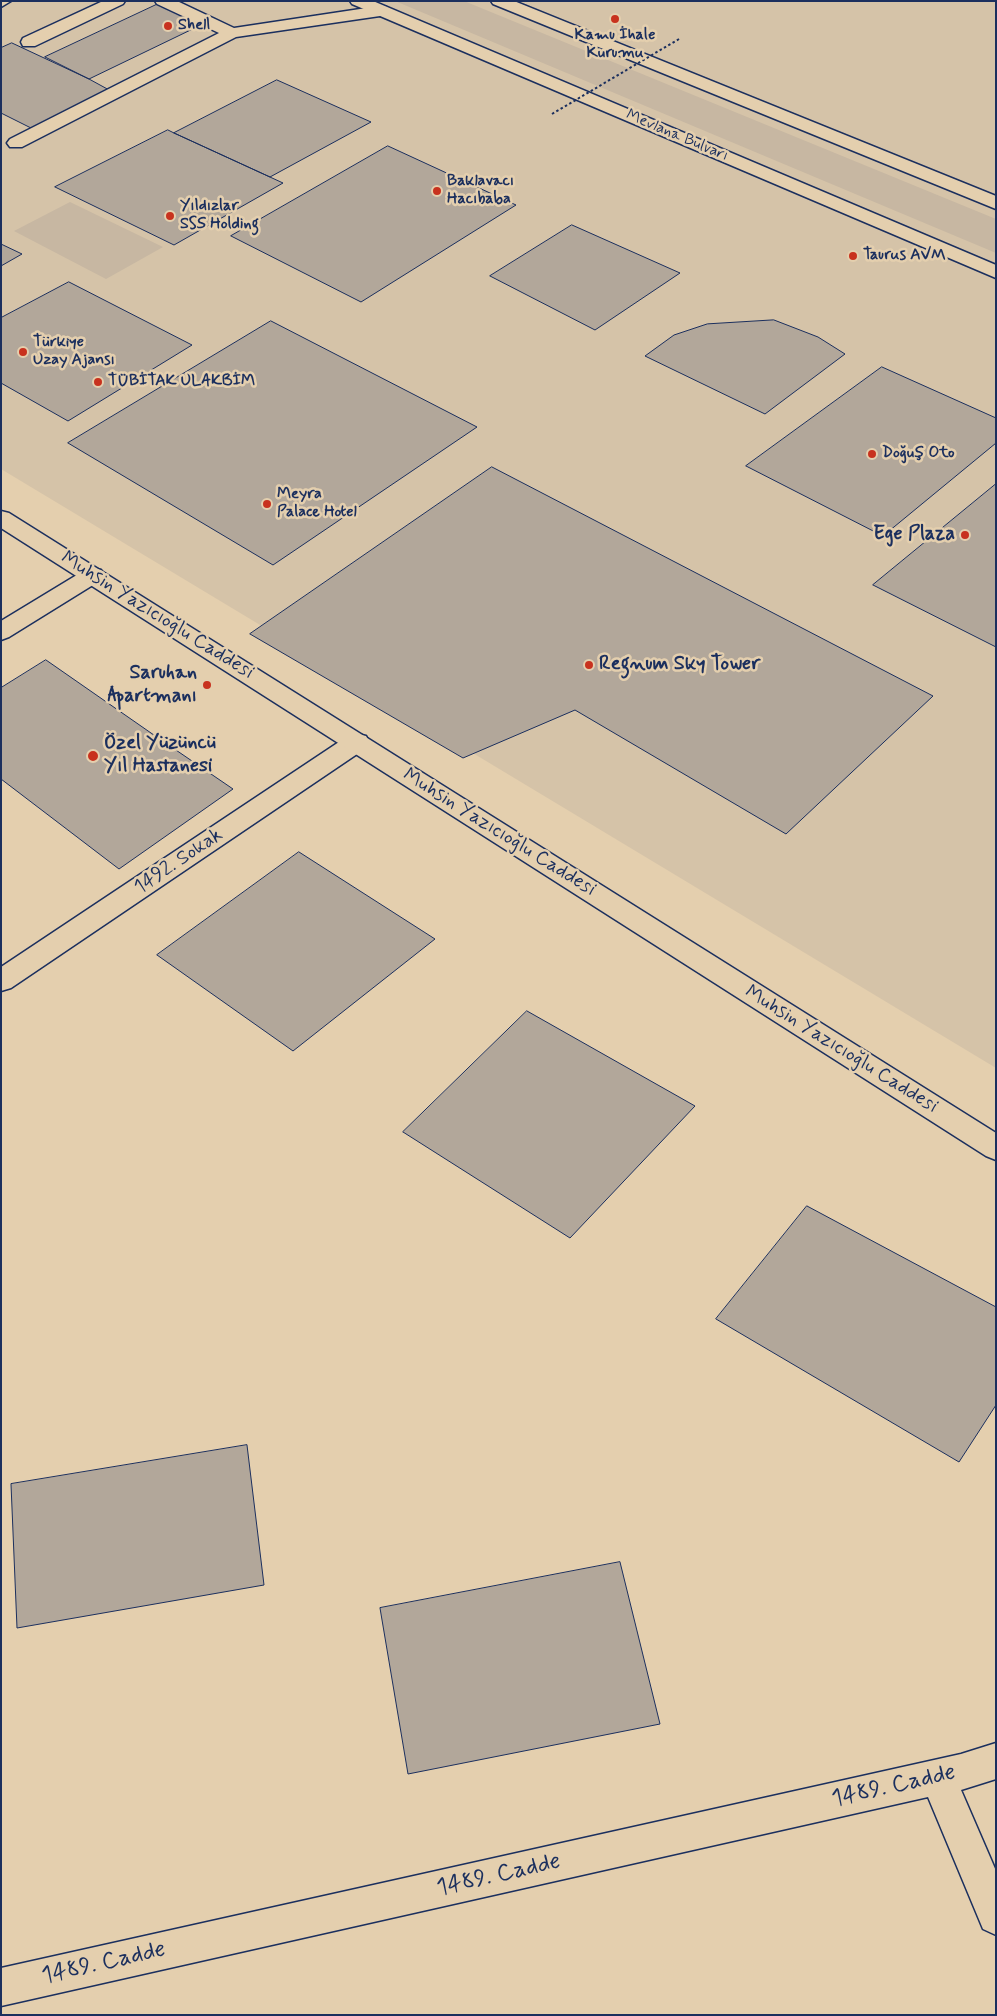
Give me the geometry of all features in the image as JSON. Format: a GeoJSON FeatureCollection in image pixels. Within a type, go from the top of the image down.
{"type":"FeatureCollection","features":[{"type":"Feature","properties":{"kind":"main road"},"geometry":{"type":"LineString","coordinates":[[29,42],[117,1]]}},
{"type":"Feature","properties":{"kind":"main road"},"geometry":{"type":"LineString","coordinates":[[163,1],[232,32]]}},
{"type":"Feature","properties":{"kind":"main road","name":"Mevlana Bulvarı"},"geometry":{"type":"LineString","coordinates":[[358,1],[996,272]]}},
{"type":"Feature","properties":{"kind":"main road"},"geometry":{"type":"LineString","coordinates":[[499,1],[996,203]]}},
{"type":"Feature","properties":{"kind":"main road"},"geometry":{"type":"LineString","coordinates":[[16,143],[232,32],[380,11]]}},
{"type":"Feature","properties":{"kind":"main road","name":"Muhsin Yazıcıoğlu Caddesi"},"geometry":{"type":"LineString","coordinates":[[1,518],[996,1148]]}},
{"type":"Feature","properties":{"kind":"main road"},"geometry":{"type":"LineString","coordinates":[[1,632],[93,575]]}},
{"type":"Feature","properties":{"kind":"main road","name":"1492. Sokak"},"geometry":{"type":"LineString","coordinates":[[1,981],[357,742]]}},
{"type":"Feature","properties":{"kind":"main road","name":"1489. Cadde"},"geometry":{"type":"LineString","coordinates":[[1,1987],[938,1778],[996,1761]]}},
{"type":"Feature","properties":{"kind":"main road"},"geometry":{"type":"LineString","coordinates":[[938,1778],[996,1916]]}},
{"type":"Feature","properties":{"kind":"path"},"geometry":{"type":"LineString","coordinates":[[552,114],[679,39]]}},
{"type":"Feature","properties":{"kind":"shaded area"},"geometry":{"type":"Polygon","coordinates":[[[1,1],[996,1],[996,1068],[1,469],[1,1]]]}},
{"type":"Feature","properties":{"kind":"shaded area"},"geometry":{"type":"Polygon","coordinates":[[[395,1],[464,1],[996,219],[996,253],[395,1]]]}},
{"type":"Feature","properties":{"kind":"shaded area"},"geometry":{"type":"Polygon","coordinates":[[[70,202],[163,247],[106,279],[14,231],[70,202]]]}},
{"type":"Feature","properties":{"kind":"building"},"geometry":{"type":"Polygon","coordinates":[[[158,4],[203,24],[89,79],[45,57],[158,4]]]}},
{"type":"Feature","properties":{"kind":"building"},"geometry":{"type":"Polygon","coordinates":[[[12,43],[111,91],[33,129],[1,113],[1,48],[12,43]]]}},
{"type":"Feature","properties":{"kind":"building"},"geometry":{"type":"Polygon","coordinates":[[[277,80],[371,122],[270,177],[174,133],[277,80]]]}},
{"type":"Feature","properties":{"kind":"building","name":"Yıldızlar SSS Holding"},"geometry":{"type":"Polygon","coordinates":[[[168,130],[283,183],[174,245],[55,187],[168,130]]]}},
{"type":"Feature","properties":{"kind":"building"},"geometry":{"type":"Polygon","coordinates":[[[388,146],[516,205],[361,302],[231,236],[388,146]]]}},
{"type":"Feature","properties":{"kind":"building"},"geometry":{"type":"Polygon","coordinates":[[[572,225],[680,273],[595,330],[490,276],[572,225]]]}},
{"type":"Feature","properties":{"kind":"building"},"geometry":{"type":"Polygon","coordinates":[[[1,244],[22,254],[1,266],[1,244]]]}},
{"type":"Feature","properties":{"kind":"building"},"geometry":{"type":"Polygon","coordinates":[[[69,282],[192,345],[68,421],[1,383],[1,318],[69,282]]]}},
{"type":"Feature","properties":{"kind":"building"},"geometry":{"type":"Polygon","coordinates":[[[774,320],[818,337],[845,354],[765,414],[645,356],[674,335],[707,324],[774,320]]]}},
{"type":"Feature","properties":{"kind":"building","name":"Meyra Palace Hotel"},"geometry":{"type":"Polygon","coordinates":[[[271,321],[477,427],[273,565],[68,443],[271,321]]]}},
{"type":"Feature","properties":{"kind":"building","name":"Doğuş Oto"},"geometry":{"type":"Polygon","coordinates":[[[882,367],[996,418],[996,443],[883,536],[746,466],[882,367]]]}},
{"type":"Feature","properties":{"kind":"building","name":"Regnum Sky Tower"},"geometry":{"type":"Polygon","coordinates":[[[492,467],[933,696],[786,834],[575,710],[463,758],[250,634],[492,467]]]}},
{"type":"Feature","properties":{"kind":"building","name":"Ege Plaza"},"geometry":{"type":"Polygon","coordinates":[[[996,484],[996,647],[873,585],[996,484]]]}},
{"type":"Feature","properties":{"kind":"building","name":"Özel Yüzüncü Yıl Hastanesi"},"geometry":{"type":"Polygon","coordinates":[[[46,660],[233,789],[119,869],[1,779],[1,688],[46,660]]]}},
{"type":"Feature","properties":{"kind":"building"},"geometry":{"type":"Polygon","coordinates":[[[299,852],[435,939],[293,1051],[157,955],[299,852]]]}},
{"type":"Feature","properties":{"kind":"building"},"geometry":{"type":"Polygon","coordinates":[[[527,1011],[695,1106],[570,1238],[403,1132],[527,1011]]]}},
{"type":"Feature","properties":{"kind":"building"},"geometry":{"type":"Polygon","coordinates":[[[807,1206],[996,1307],[996,1405],[959,1462],[716,1319],[807,1206]]]}},
{"type":"Feature","properties":{"kind":"building"},"geometry":{"type":"Polygon","coordinates":[[[247,1445],[264,1585],[17,1628],[11,1484],[247,1445]]]}},
{"type":"Feature","properties":{"kind":"building"},"geometry":{"type":"Polygon","coordinates":[[[620,1562],[660,1724],[408,1774],[380,1608],[620,1562]]]}},
{"type":"Feature","properties":{"kind":"place","name":"Kamu İhale Kurumu"},"geometry":{"type":"Point","coordinates":[615,19]}},
{"type":"Feature","properties":{"kind":"place","name":"Shell"},"geometry":{"type":"Point","coordinates":[168,26]}},
{"type":"Feature","properties":{"kind":"place","name":"Baklavacı Hacıbaba"},"geometry":{"type":"Point","coordinates":[437,191]}},
{"type":"Feature","properties":{"kind":"place","name":"Yıldızlar SSS Holding"},"geometry":{"type":"Point","coordinates":[170,216]}},
{"type":"Feature","properties":{"kind":"place","name":"Taurus AVM"},"geometry":{"type":"Point","coordinates":[853,256]}},
{"type":"Feature","properties":{"kind":"place","name":"Türkiye Uzay Ajansı"},"geometry":{"type":"Point","coordinates":[23,352]}},
{"type":"Feature","properties":{"kind":"place","name":"TÜBİTAK ULAKBİM"},"geometry":{"type":"Point","coordinates":[98,382]}},
{"type":"Feature","properties":{"kind":"place","name":"Doğuş Oto"},"geometry":{"type":"Point","coordinates":[872,454]}},
{"type":"Feature","properties":{"kind":"place","name":"Meyra Palace Hotel"},"geometry":{"type":"Point","coordinates":[267,504]}},
{"type":"Feature","properties":{"kind":"place","name":"Ege Plaza"},"geometry":{"type":"Point","coordinates":[965,535]}},
{"type":"Feature","properties":{"kind":"place","name":"Regnum Sky Tower"},"geometry":{"type":"Point","coordinates":[589,665]}},
{"type":"Feature","properties":{"kind":"place","name":"Saruhan Apartmanı"},"geometry":{"type":"Point","coordinates":[207,685]}},
{"type":"Feature","properties":{"kind":"place","name":"Özel Yüzüncü Yıl Hastanesi"},"geometry":{"type":"Point","coordinates":[93,756]}}]}
